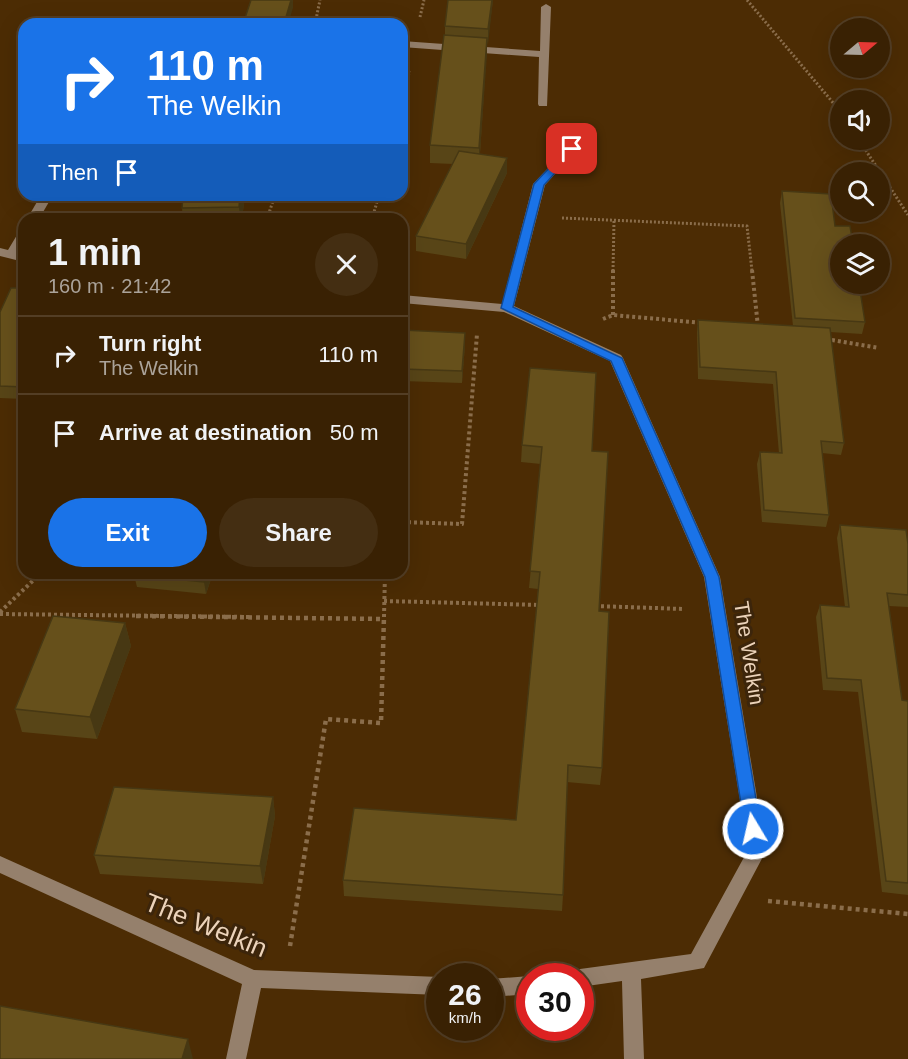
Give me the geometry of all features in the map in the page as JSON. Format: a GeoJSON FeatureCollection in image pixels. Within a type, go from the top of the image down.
{"type":"FeatureCollection","features":[{"type":"Feature","properties":{"kind":"street"},"geometry":{"type":"LineString","coordinates":[[543,105],[546,7]]}},
{"type":"Feature","properties":{"kind":"street"},"geometry":{"type":"LineString","coordinates":[[408,44],[545,54]]}},
{"type":"Feature","properties":{"kind":"street"},"geometry":{"type":"LineString","coordinates":[[507,308],[539,184],[572,149]]}},
{"type":"Feature","properties":{"kind":"street","name":"The Welkin"},"geometry":{"type":"LineString","coordinates":[[408,300],[507,308],[616,358],[712,577],[757,851],[697,962],[594,976]]}},
{"type":"Feature","properties":{"kind":"street","name":"The Welkin"},"geometry":{"type":"LineString","coordinates":[[0,864],[253,979],[426,985]]}},
{"type":"Feature","properties":{"kind":"street"},"geometry":{"type":"LineString","coordinates":[[631,971],[634,1059]]}},
{"type":"Feature","properties":{"kind":"street"},"geometry":{"type":"LineString","coordinates":[[236,1059],[253,979]]}},
{"type":"Feature","properties":{"kind":"path"},"geometry":{"type":"LineString","coordinates":[[316,18],[320,0]]}},
{"type":"Feature","properties":{"kind":"path"},"geometry":{"type":"LineString","coordinates":[[747,0],[830,99]]}},
{"type":"Feature","properties":{"kind":"path"},"geometry":{"type":"LineString","coordinates":[[866,150],[908,215]]}},
{"type":"Feature","properties":{"kind":"path"},"geometry":{"type":"LineString","coordinates":[[531,217],[747,225],[758,328]]}},
{"type":"Feature","properties":{"kind":"path"},"geometry":{"type":"LineString","coordinates":[[613,315],[614,220]]}},
{"type":"Feature","properties":{"kind":"path"},"geometry":{"type":"LineString","coordinates":[[408,522],[462,524],[479,306]]}},
{"type":"Feature","properties":{"kind":"path"},"geometry":{"type":"LineString","coordinates":[[564,334],[613,315],[713,324]]}},
{"type":"Feature","properties":{"kind":"path"},"geometry":{"type":"LineString","coordinates":[[747,327],[767,328]]}},
{"type":"Feature","properties":{"kind":"path"},"geometry":{"type":"LineString","coordinates":[[823,338],[879,348]]}},
{"type":"Feature","properties":{"kind":"path"},"geometry":{"type":"LineString","coordinates":[[0,613],[35,579]]}},
{"type":"Feature","properties":{"kind":"path"},"geometry":{"type":"LineString","coordinates":[[284,980],[326,719],[381,723],[385,579]]}},
{"type":"Feature","properties":{"kind":"path"},"geometry":{"type":"LineString","coordinates":[[384,601],[551,605]]}},
{"type":"Feature","properties":{"kind":"path"},"geometry":{"type":"LineString","coordinates":[[586,606],[717,610]]}},
{"type":"Feature","properties":{"kind":"path"},"geometry":{"type":"LineString","coordinates":[[0,613],[384,619]]}},
{"type":"Feature","properties":{"kind":"path"},"geometry":{"type":"LineString","coordinates":[[731,898],[908,914]]}},
{"type":"Feature","properties":{"kind":"building"},"geometry":{"type":"Polygon","coordinates":[[[251,0],[291,0],[286,18],[245,18],[251,0]]]}},
{"type":"Feature","properties":{"kind":"building"},"geometry":{"type":"Polygon","coordinates":[[[448,0],[492,0],[488,29],[445,26],[448,0]]]}},
{"type":"Feature","properties":{"kind":"building"},"geometry":{"type":"Polygon","coordinates":[[[444,35],[487,38],[479,148],[430,145],[444,35]]]}},
{"type":"Feature","properties":{"kind":"building"},"geometry":{"type":"Polygon","coordinates":[[[459,151],[507,158],[466,244],[416,236],[459,151]]]}},
{"type":"Feature","properties":{"kind":"building"},"geometry":{"type":"Polygon","coordinates":[[[782,191],[830,194],[830,222],[834,222],[835,226],[850,226],[851,234],[830,234],[830,294],[861,294],[865,322],[795,318],[782,191]]]}},
{"type":"Feature","properties":{"kind":"building"},"geometry":{"type":"Polygon","coordinates":[[[183,201],[240,201],[239,207],[182,208],[183,201]]]}},
{"type":"Feature","properties":{"kind":"building"},"geometry":{"type":"Polygon","coordinates":[[[11,288],[18,288],[18,387],[0,386],[0,312],[11,288]]]}},
{"type":"Feature","properties":{"kind":"building"},"geometry":{"type":"Polygon","coordinates":[[[698,320],[830,328],[844,443],[821,441],[829,515],[764,510],[760,452],[782,453],[776,372],[700,367],[698,320]]]}},
{"type":"Feature","properties":{"kind":"building"},"geometry":{"type":"Polygon","coordinates":[[[408,330],[465,333],[462,371],[408,369],[408,330]]]}},
{"type":"Feature","properties":{"kind":"building"},"geometry":{"type":"Polygon","coordinates":[[[530,368],[596,373],[592,451],[608,452],[599,611],[609,612],[602,768],[568,765],[563,895],[343,880],[354,808],[516,820],[540,572],[530,571],[542,447],[522,445],[530,368]]]}},
{"type":"Feature","properties":{"kind":"building"},"geometry":{"type":"Polygon","coordinates":[[[840,525],[906,530],[908,595],[887,593],[902,700],[908,701],[908,883],[886,881],[861,680],[827,678],[820,605],[849,607],[840,525]]]}},
{"type":"Feature","properties":{"kind":"building"},"geometry":{"type":"Polygon","coordinates":[[[174,579],[205,579],[204,582],[174,579]]]}},
{"type":"Feature","properties":{"kind":"building"},"geometry":{"type":"Polygon","coordinates":[[[53,616],[125,623],[90,717],[15,709],[53,616]]]}},
{"type":"Feature","properties":{"kind":"building"},"geometry":{"type":"Polygon","coordinates":[[[114,787],[273,797],[260,866],[94,855],[114,787]]]}},
{"type":"Feature","properties":{"kind":"building"},"geometry":{"type":"Polygon","coordinates":[[[0,1006],[188,1039],[182,1059],[0,1059],[0,1006]]]}},
{"type":"Feature","properties":{"kind":"route"},"geometry":{"type":"LineString","coordinates":[[572,149],[539,184],[507,308],[616,358],[712,577],[753,829]]}}]}
